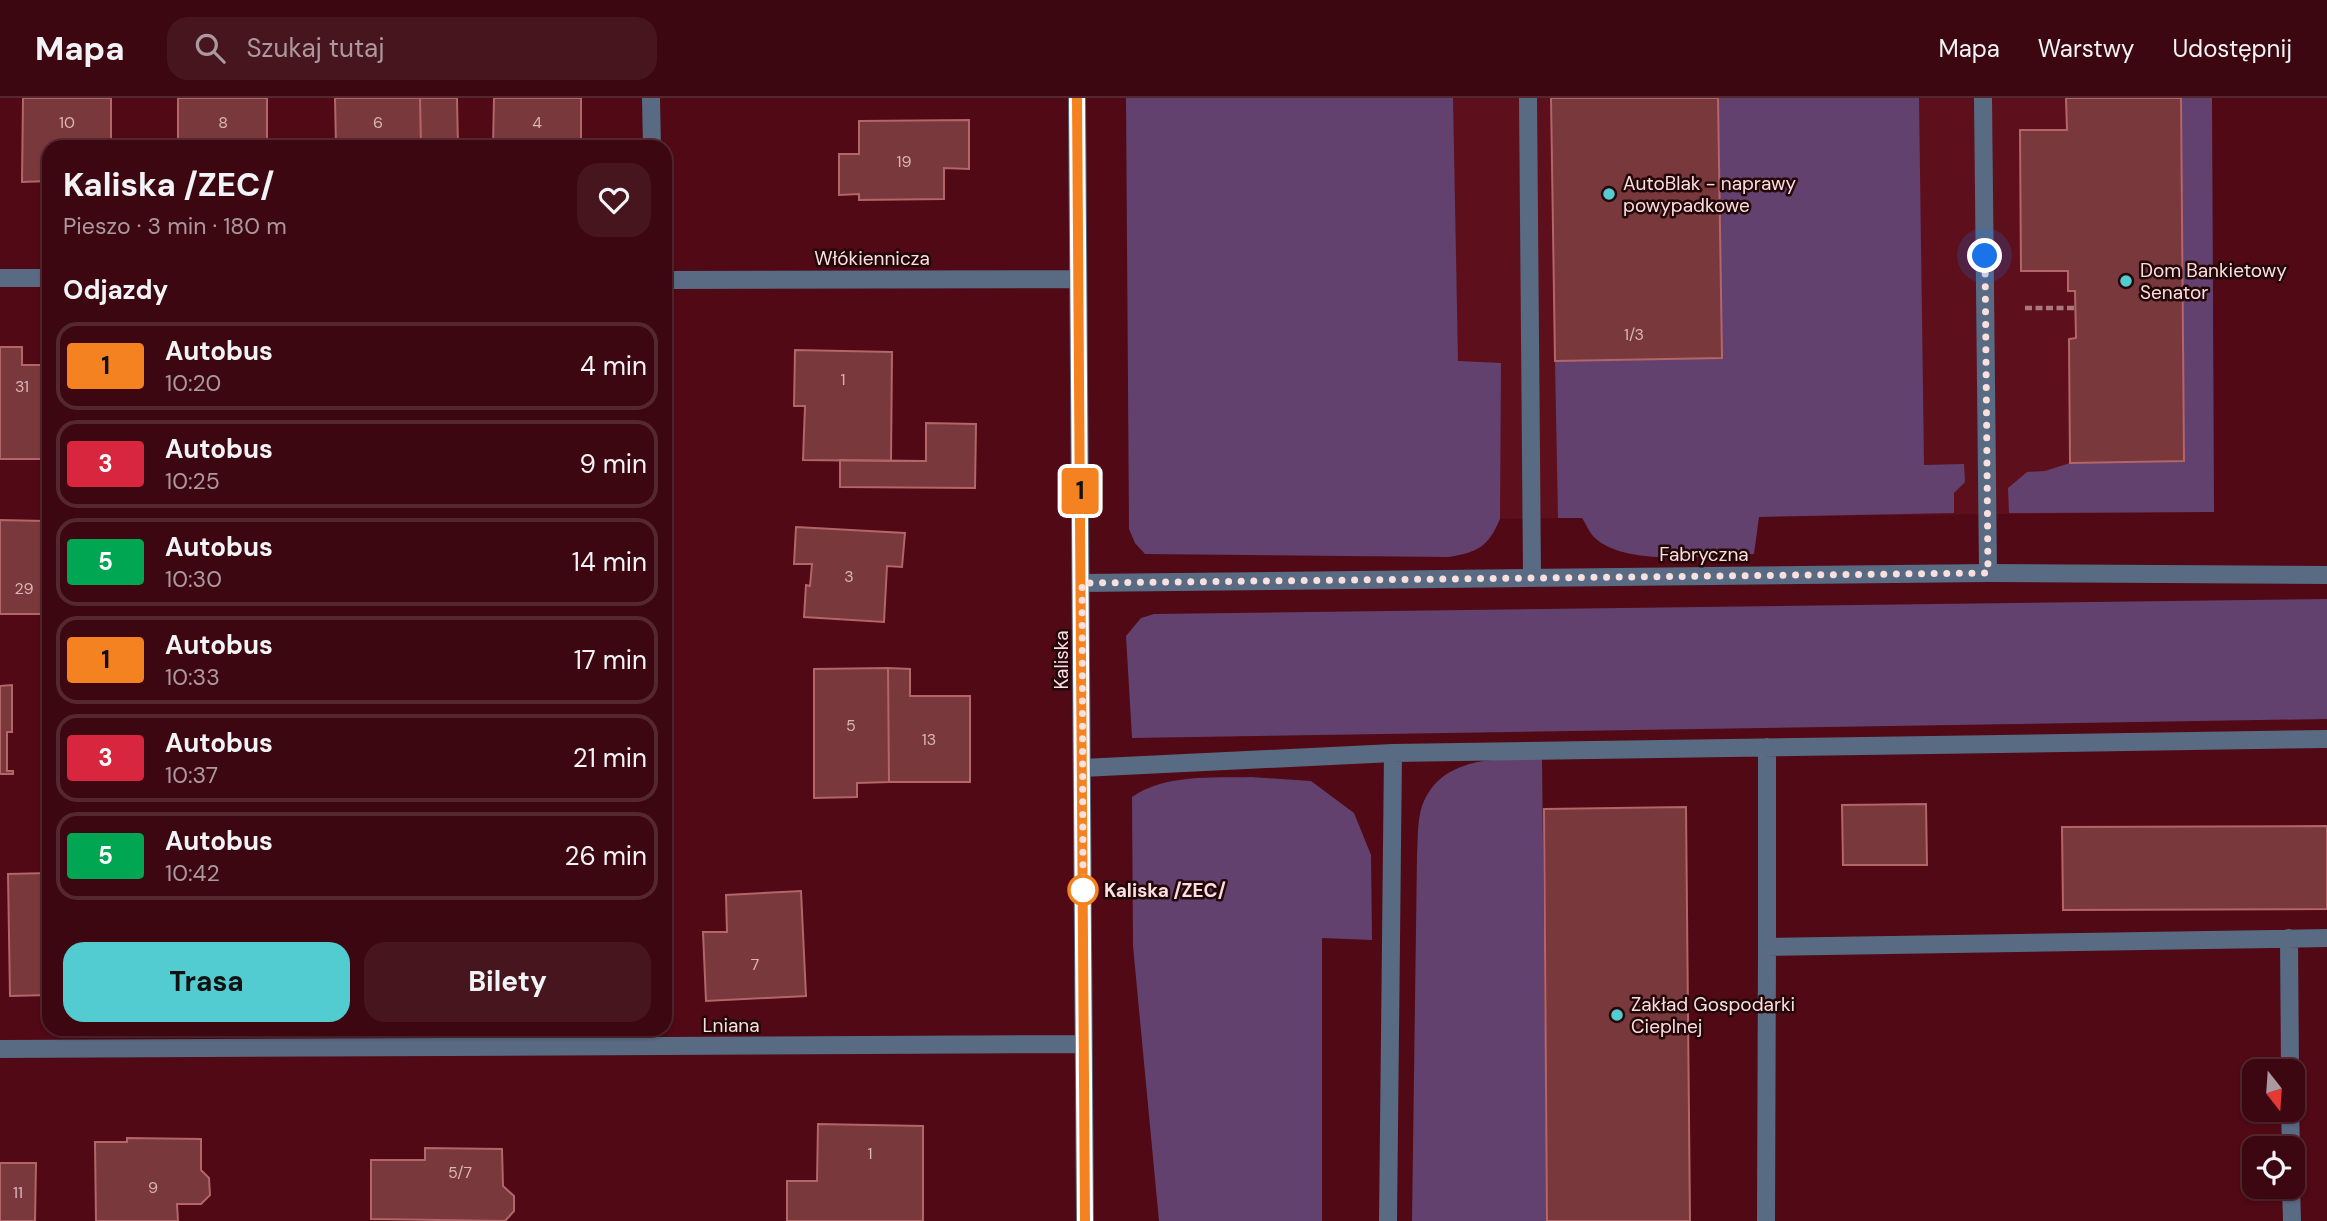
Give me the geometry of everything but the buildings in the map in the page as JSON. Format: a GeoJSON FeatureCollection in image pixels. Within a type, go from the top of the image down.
{"type":"FeatureCollection","features":[{"type":"Feature","properties":{"kind":"street"},"geometry":{"type":"LineString","coordinates":[[651,98],[652,140]]}},
{"type":"Feature","properties":{"kind":"street","name":"Kaliska"},"geometry":{"type":"LineString","coordinates":[[1077,98],[1085,1221]]}},
{"type":"Feature","properties":{"kind":"street"},"geometry":{"type":"LineString","coordinates":[[1528,98],[1532,576]]}},
{"type":"Feature","properties":{"kind":"street"},"geometry":{"type":"LineString","coordinates":[[1983,98],[1988,573]]}},
{"type":"Feature","properties":{"kind":"street"},"geometry":{"type":"LineString","coordinates":[[0,278],[42,278]]}},
{"type":"Feature","properties":{"kind":"street","name":"Włókiennicza"},"geometry":{"type":"LineString","coordinates":[[672,279],[1078,279]]}},
{"type":"Feature","properties":{"kind":"street","name":"Fabryczna"},"geometry":{"type":"LineString","coordinates":[[1082,583],[1988,573],[2327,575]]}},
{"type":"Feature","properties":{"kind":"street"},"geometry":{"type":"LineString","coordinates":[[1082,768],[1393,753],[2327,739]]}},
{"type":"Feature","properties":{"kind":"street"},"geometry":{"type":"LineString","coordinates":[[1766,1221],[1768,747]]}},
{"type":"Feature","properties":{"kind":"street"},"geometry":{"type":"LineString","coordinates":[[1388,1221],[1393,753]]}},
{"type":"Feature","properties":{"kind":"street"},"geometry":{"type":"LineString","coordinates":[[2289,938],[2290,1059]]}},
{"type":"Feature","properties":{"kind":"street"},"geometry":{"type":"LineString","coordinates":[[1767,947],[2327,938]]}},
{"type":"Feature","properties":{"kind":"street","name":"Lniana"},"geometry":{"type":"LineString","coordinates":[[0,1049],[1083,1044]]}},
{"type":"Feature","properties":{"kind":"street"},"geometry":{"type":"LineString","coordinates":[[2291,1199],[2292,1221]]}},
{"type":"Feature","properties":{"kind":"path"},"geometry":{"type":"LineString","coordinates":[[1985,308],[2076,308]]}},
{"type":"Feature","properties":{"kind":"shaded area"},"geometry":{"type":"Polygon","coordinates":[[[1126,98],[1453,98],[1458,361],[1501,363],[1500,519],[1481,547],[1449,557],[1145,554],[1135,543],[1129,529],[1126,98]]]}},
{"type":"Feature","properties":{"kind":"shaded area"},"geometry":{"type":"Polygon","coordinates":[[[1264,98],[2212,98],[2214,512],[1268,521],[1264,98]]]}},
{"type":"Feature","properties":{"kind":"shaded area"},"geometry":{"type":"Polygon","coordinates":[[[1718,98],[1919,98],[1924,465],[1964,464],[1965,482],[1954,493],[1954,513],[1759,517],[1754,554],[1670,558],[1626,553],[1608,547],[1594,537],[1582,518],[1558,518],[1555,361],[1721,358],[1718,98]]]}},
{"type":"Feature","properties":{"kind":"shaded area"},"geometry":{"type":"Polygon","coordinates":[[[2181,98],[2212,98],[2214,512],[2009,513],[2008,488],[2027,472],[2045,471],[2070,463],[2184,461],[2181,98]]]}},
{"type":"Feature","properties":{"kind":"shaded area"},"geometry":{"type":"Polygon","coordinates":[[[2327,599],[2327,719],[1132,738],[1126,636],[1141,618],[1154,614],[2327,599]]]}},
{"type":"Feature","properties":{"kind":"shaded area"},"geometry":{"type":"Polygon","coordinates":[[[1542,757],[1547,1221],[1412,1221],[1417,855],[1418,824],[1422,806],[1431,789],[1442,777],[1456,769],[1489,760],[1542,757]]]}},
{"type":"Feature","properties":{"kind":"shaded area"},"geometry":{"type":"Polygon","coordinates":[[[1251,777],[1311,781],[1354,813],[1371,855],[1372,940],[1322,938],[1322,1221],[1159,1221],[1133,946],[1132,797],[1159,784],[1174,781],[1251,777]]]}},
{"type":"Feature","properties":{"kind":"bus line","name":"1"},"geometry":{"type":"LineString","coordinates":[[1077,98],[1085,1221]]}},
{"type":"Feature","properties":{"kind":"place","name":"AutoBlak - naprawy powypadkowe"},"geometry":{"type":"Point","coordinates":[1609,194]}},
{"type":"Feature","properties":{"kind":"place","name":"Dom Bankietowy Senator"},"geometry":{"type":"Point","coordinates":[2126,281]}},
{"type":"Feature","properties":{"kind":"place","name":"Kaliska /ZEC/"},"geometry":{"type":"Point","coordinates":[1083,890]}},
{"type":"Feature","properties":{"kind":"place","name":"Zakład Gospodarki Cieplnej"},"geometry":{"type":"Point","coordinates":[1617,1015]}},
{"type":"Feature","properties":{"kind":"route"},"geometry":{"type":"LineString","coordinates":[[1083,890],[1082,583],[1988,573],[1985,256]]}}]}
